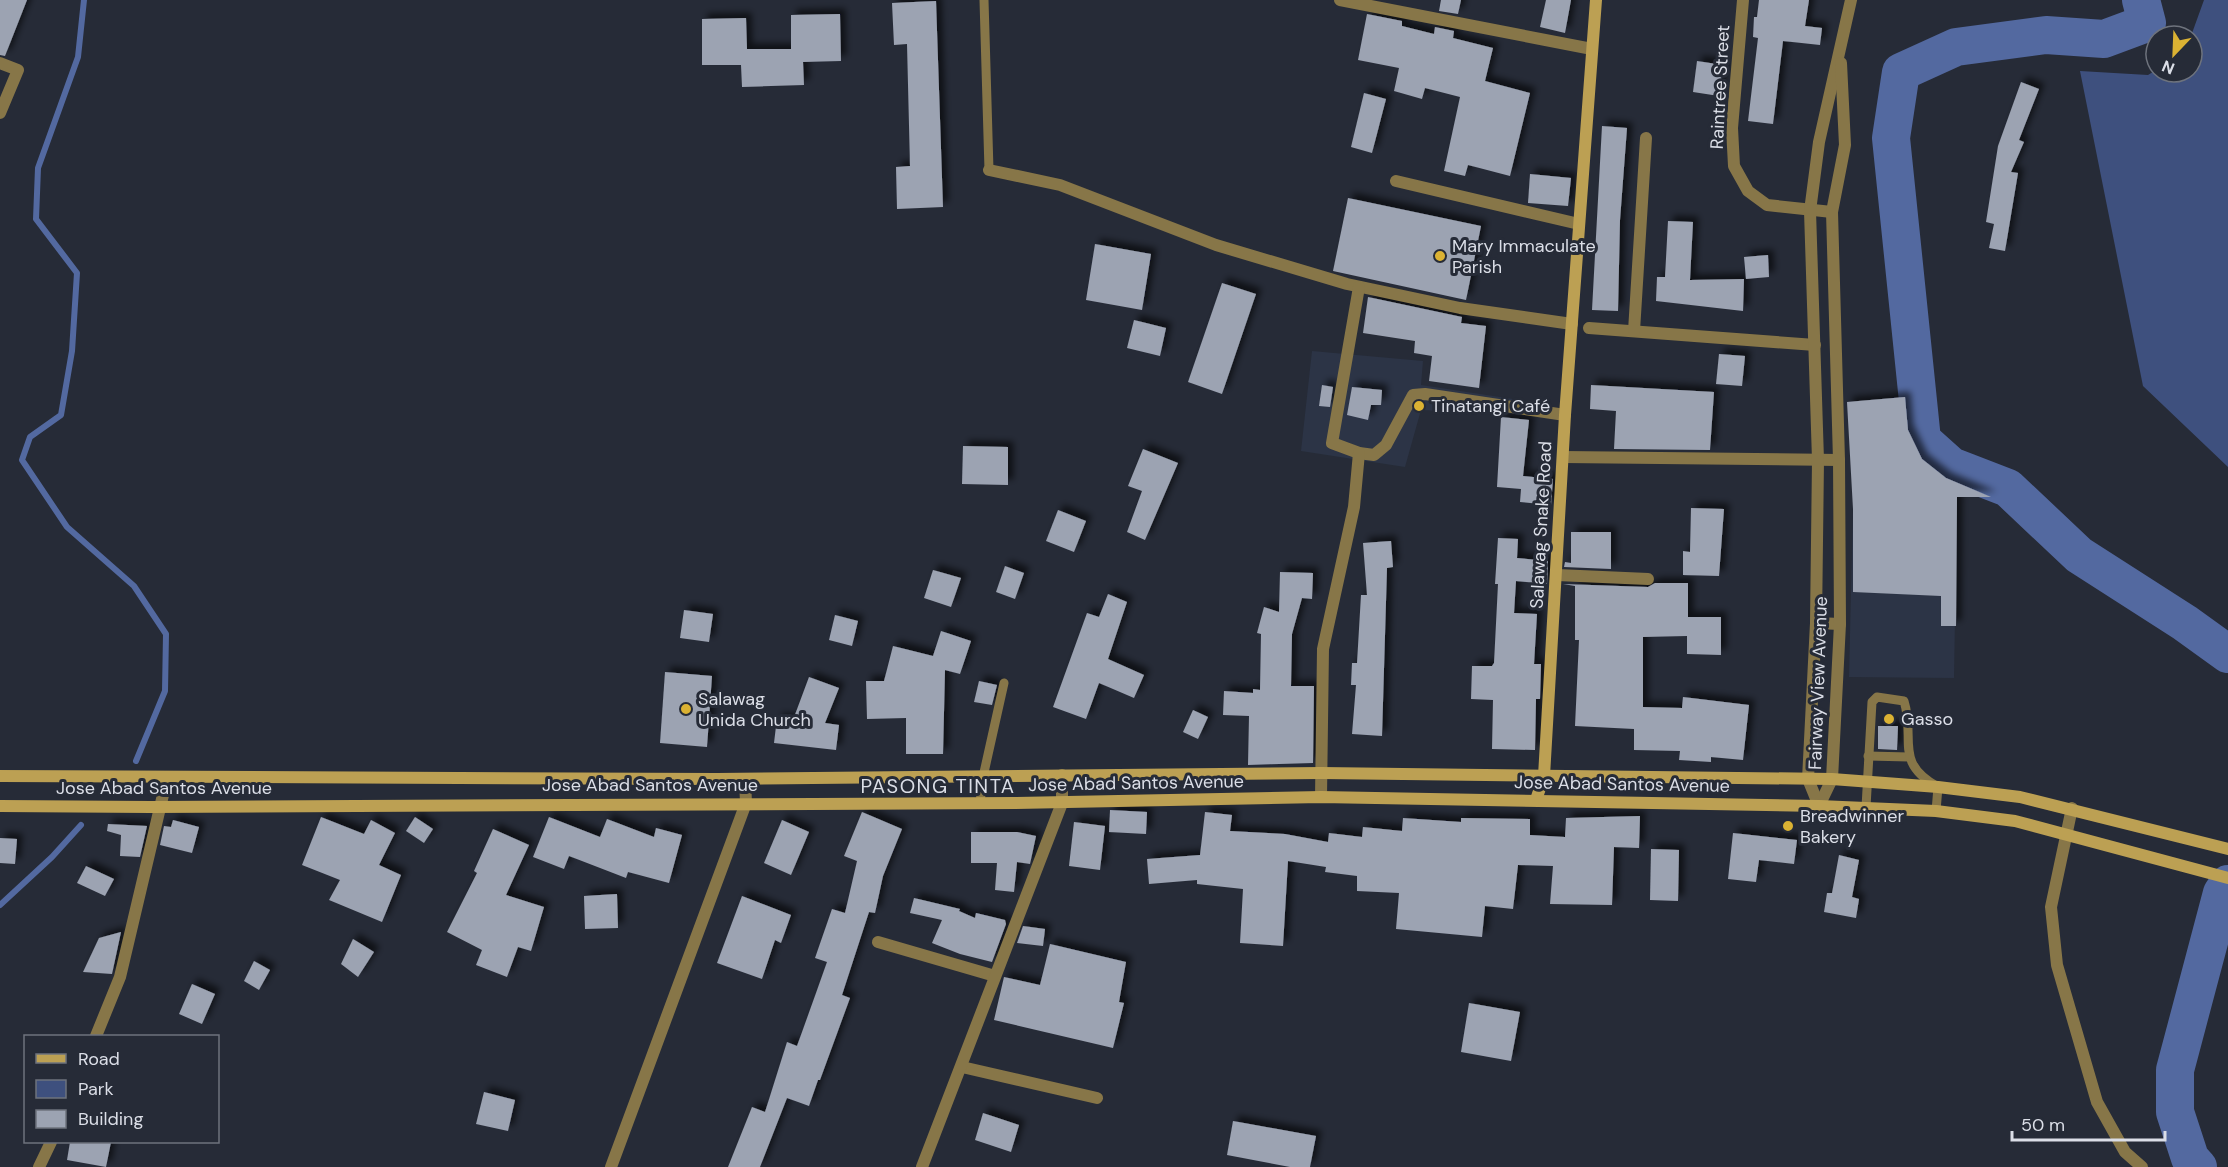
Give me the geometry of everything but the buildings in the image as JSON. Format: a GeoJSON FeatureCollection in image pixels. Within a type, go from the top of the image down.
{"type":"FeatureCollection","features":[{"type":"Feature","properties":{"kind":"main road","name":"Salawag Snake Road"},"geometry":{"type":"LineString","coordinates":[[1536,800],[1544,776],[1565,415],[1596,0]]}},
{"type":"Feature","properties":{"kind":"main road","name":"Jose Abad Santos Avenue"},"geometry":{"type":"LineString","coordinates":[[0,776],[745,779],[1321,773],[1832,779],[1938,787],[2020,797],[2072,808],[2228,849]]}},
{"type":"Feature","properties":{"kind":"main road","name":"Jose Abad Santos Avenue"},"geometry":{"type":"LineString","coordinates":[[0,806],[1062,803],[1321,797],[1866,807],[1936,811],[2015,821],[2228,878]]}},
{"type":"Feature","properties":{"kind":"street"},"geometry":{"type":"LineString","coordinates":[[1340,0],[1592,49]]}},
{"type":"Feature","properties":{"kind":"street","name":"Raintree Street"},"geometry":{"type":"LineString","coordinates":[[1743,0],[1732,128],[1734,165],[1748,191],[1767,205],[1832,212]]}},
{"type":"Feature","properties":{"kind":"street","name":"Fairway View Avenue"},"geometry":{"type":"LineString","coordinates":[[1819,806],[1808,779],[1816,623],[1818,460],[1810,211],[1819,142],[1851,0]]}},
{"type":"Feature","properties":{"kind":"street","name":"Fairway View Avenue"},"geometry":{"type":"LineString","coordinates":[[1819,806],[1832,779],[1840,624],[1839,460],[1832,212],[1845,145],[1841,47]]}},
{"type":"Feature","properties":{"kind":"street"},"geometry":{"type":"LineString","coordinates":[[0,63],[18,70],[0,113]]}},
{"type":"Feature","properties":{"kind":"street"},"geometry":{"type":"LineString","coordinates":[[1634,331],[1646,138]]}},
{"type":"Feature","properties":{"kind":"street"},"geometry":{"type":"LineString","coordinates":[[989,170],[1060,185],[1216,245],[1359,287],[1460,308],[1572,324]]}},
{"type":"Feature","properties":{"kind":"street"},"geometry":{"type":"LineString","coordinates":[[1396,181],[1579,224]]}},
{"type":"Feature","properties":{"kind":"street"},"geometry":{"type":"LineString","coordinates":[[1359,287],[1332,444],[1359,453],[1374,455],[1386,445],[1413,395],[1425,394],[1565,415]]}},
{"type":"Feature","properties":{"kind":"street"},"geometry":{"type":"LineString","coordinates":[[1589,328],[1815,345]]}},
{"type":"Feature","properties":{"kind":"street"},"geometry":{"type":"LineString","coordinates":[[1321,797],[1323,649],[1354,507],[1359,453]]}},
{"type":"Feature","properties":{"kind":"street"},"geometry":{"type":"LineString","coordinates":[[1563,456],[1839,460]]}},
{"type":"Feature","properties":{"kind":"street"},"geometry":{"type":"LineString","coordinates":[[1557,576],[1648,579]]}},
{"type":"Feature","properties":{"kind":"street"},"geometry":{"type":"LineString","coordinates":[[1816,623],[1840,624]]}},
{"type":"Feature","properties":{"kind":"street"},"geometry":{"type":"LineString","coordinates":[[922,1167],[1062,803],[1062,775]]}},
{"type":"Feature","properties":{"kind":"street"},"geometry":{"type":"LineString","coordinates":[[96,1035],[120,977],[156,807],[167,778]]}},
{"type":"Feature","properties":{"kind":"street"},"geometry":{"type":"LineString","coordinates":[[611,1167],[746,803],[745,779]]}},
{"type":"Feature","properties":{"kind":"street"},"geometry":{"type":"LineString","coordinates":[[2072,808],[2051,907],[2057,965],[2097,1102],[2125,1152],[2142,1167]]}},
{"type":"Feature","properties":{"kind":"street"},"geometry":{"type":"LineString","coordinates":[[878,942],[995,976]]}},
{"type":"Feature","properties":{"kind":"street"},"geometry":{"type":"LineString","coordinates":[[962,1067],[1097,1098]]}},
{"type":"Feature","properties":{"kind":"street"},"geometry":{"type":"LineString","coordinates":[[39,1167],[51,1143]]}},
{"type":"Feature","properties":{"kind":"lane"},"geometry":{"type":"LineString","coordinates":[[984,0],[989,170]]}},
{"type":"Feature","properties":{"kind":"lane"},"geometry":{"type":"LineString","coordinates":[[980,803],[983,777],[1004,683]]}},
{"type":"Feature","properties":{"kind":"lane"},"geometry":{"type":"LineString","coordinates":[[1866,807],[1868,756],[1874,738],[1872,702],[1877,697],[1904,701],[1909,757],[1921,778],[1938,787],[1936,811]]}},
{"type":"Feature","properties":{"kind":"lane"},"geometry":{"type":"LineString","coordinates":[[1898,738],[1908,737]]}},
{"type":"Feature","properties":{"kind":"lane"},"geometry":{"type":"LineString","coordinates":[[1868,756],[1909,757]]}},
{"type":"Feature","properties":{"kind":"shaded area","name":"Tinatangi Café"},"geometry":{"type":"Polygon","coordinates":[[[1312,351],[1423,361],[1421,385],[1532,402],[1533,415],[1421,410],[1405,467],[1301,451],[1312,351]]]}},
{"type":"Feature","properties":{"kind":"shaded area"},"geometry":{"type":"Polygon","coordinates":[[[1957,497],[1954,678],[1849,677],[1853,509],[1957,497]]]}},
{"type":"Feature","properties":{"kind":"green space"},"geometry":{"type":"Polygon","coordinates":[[[2204,0],[2228,0],[2228,467],[2143,386],[2080,71],[2144,75],[2144,84],[2204,84],[2204,24],[2195,24],[2204,0]]]}},
{"type":"Feature","properties":{"kind":"waterway"},"geometry":{"type":"LineString","coordinates":[[84,0],[78,57],[38,168],[36,219],[77,273],[72,351],[61,415],[30,437],[22,460],[67,527],[134,586],[166,634],[165,691],[136,761]]}},
{"type":"Feature","properties":{"kind":"waterway"},"geometry":{"type":"LineString","coordinates":[[2141,0],[2147,23],[2104,39],[2046,35],[1956,47],[1901,72],[1891,138],[1922,440],[1951,466],[2008,488],[2079,555],[2185,623],[2228,654]]}},
{"type":"Feature","properties":{"kind":"waterway"},"geometry":{"type":"LineString","coordinates":[[0,905],[52,857],[81,825]]}},
{"type":"Feature","properties":{"kind":"waterway"},"geometry":{"type":"LineString","coordinates":[[2198,1167],[2190,1158],[2175,1112],[2175,1070],[2222,893],[2228,884]]}},
{"type":"Feature","properties":{"kind":"place","name":"Mary Immaculate Parish"},"geometry":{"type":"Point","coordinates":[1440,256]}},
{"type":"Feature","properties":{"kind":"place","name":"Tinatangi Café"},"geometry":{"type":"Point","coordinates":[1419,406]}},
{"type":"Feature","properties":{"kind":"place","name":"Salawag Unida Church"},"geometry":{"type":"Point","coordinates":[686,709]}},
{"type":"Feature","properties":{"kind":"place","name":"Gasso"},"geometry":{"type":"Point","coordinates":[1889,719]}},
{"type":"Feature","properties":{"kind":"place","name":"Breadwinner Bakery"},"geometry":{"type":"Point","coordinates":[1788,826]}},
{"type":"Feature","properties":{"kind":"district","name":"PASONG TINTA"},"geometry":{"type":"Point","coordinates":[938,786]}}]}
